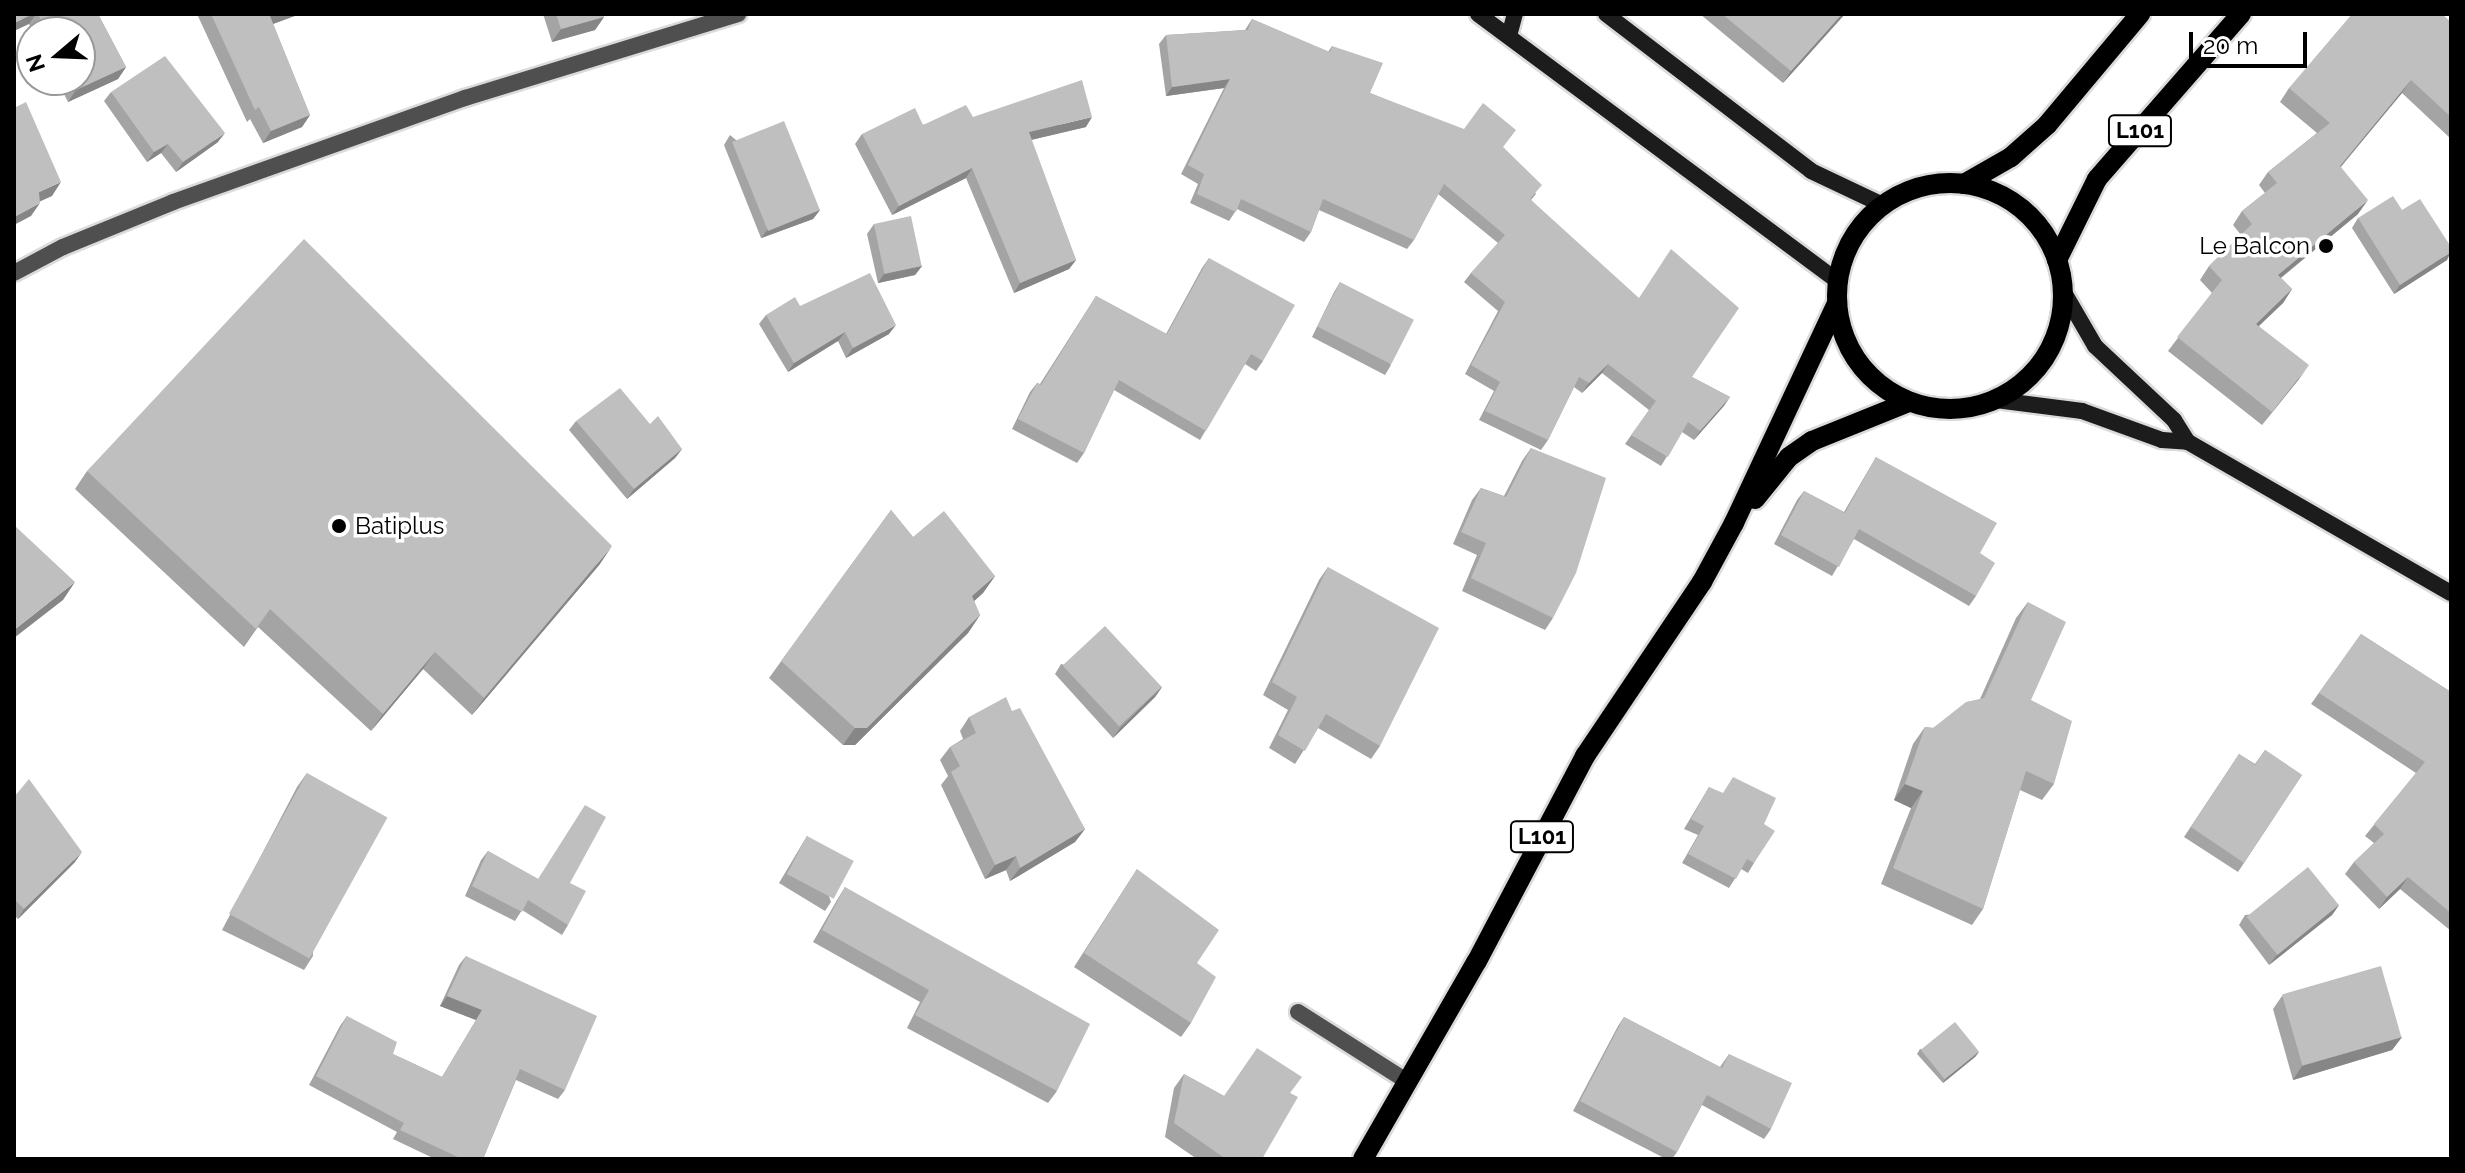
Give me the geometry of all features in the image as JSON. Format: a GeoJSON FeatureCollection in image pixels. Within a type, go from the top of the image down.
{"type":"FeatureCollection","features":[{"type":"Feature","properties":{"kind":"main road"},"geometry":{"type":"LineString","coordinates":[[1478,14],[1838,281]]}},
{"type":"Feature","properties":{"kind":"main road"},"geometry":{"type":"LineString","coordinates":[[1509,36],[1515,14]]}},
{"type":"Feature","properties":{"kind":"main road"},"geometry":{"type":"LineString","coordinates":[[1606,14],[1811,171],[1883,205]]}},
{"type":"Feature","properties":{"kind":"main road"},"geometry":{"type":"LineString","coordinates":[[1964,184],[2011,157],[2047,125],[2140,14]]}},
{"type":"Feature","properties":{"kind":"main road","name":"L101"},"geometry":{"type":"LineString","coordinates":[[2057,260],[2097,179],[2241,14]]}},
{"type":"Feature","properties":{"kind":"main road"},"geometry":{"type":"LineString","coordinates":[[1964,184],[1988,189],[2031,217],[2057,260],[2062,289],[2060,324],[2047,356],[2024,382],[1996,400],[1953,410],[1909,402],[1865,371],[1847,345],[1837,303],[1838,281],[1852,238],[1883,205],[1921,186],[1964,184]]}},
{"type":"Feature","properties":{"kind":"main road"},"geometry":{"type":"LineString","coordinates":[[2062,289],[2095,346],[2174,420],[2188,442]]}},
{"type":"Feature","properties":{"kind":"main road","name":"L101"},"geometry":{"type":"LineString","coordinates":[[1363,1159],[1585,756],[1702,582],[1734,523],[1837,303]]}},
{"type":"Feature","properties":{"kind":"main road"},"geometry":{"type":"LineString","coordinates":[[1996,400],[2082,411],[2162,440],[2188,442],[2451,593]]}},
{"type":"Feature","properties":{"kind":"main road","name":"L101"},"geometry":{"type":"LineString","coordinates":[[1734,523],[1789,457],[1837,427],[1909,402]]}},
{"type":"Feature","properties":{"kind":"street"},"geometry":{"type":"LineString","coordinates":[[14,273],[63,247],[173,202],[465,98],[738,14]]}},
{"type":"Feature","properties":{"kind":"street"},"geometry":{"type":"LineString","coordinates":[[1298,1012],[1408,1082]]}},
{"type":"Feature","properties":{"kind":"building"},"geometry":{"type":"Polygon","coordinates":[[[14,14],[33,14],[16,16],[14,23],[14,14]]]}},
{"type":"Feature","properties":{"kind":"building"},"geometry":{"type":"Polygon","coordinates":[[[98,14],[126,67],[96,81],[96,16],[39,16],[98,14]]]}},
{"type":"Feature","properties":{"kind":"building"},"geometry":{"type":"Polygon","coordinates":[[[211,14],[276,14],[270,16],[310,115],[271,131],[259,107],[255,110],[211,14]]]}},
{"type":"Feature","properties":{"kind":"building"},"geometry":{"type":"Polygon","coordinates":[[[556,14],[603,14],[604,17],[561,29],[556,14]]]}},
{"type":"Feature","properties":{"kind":"building"},"geometry":{"type":"Polygon","coordinates":[[[1722,14],[1842,14],[1791,71],[1722,14]]]}},
{"type":"Feature","properties":{"kind":"building"},"geometry":{"type":"Polygon","coordinates":[[[2352,14],[2442,14],[2451,22],[2451,117],[2411,80],[2340,166],[2368,200],[2278,275],[2292,289],[2256,324],[2309,365],[2272,412],[2177,337],[2222,280],[2209,266],[2252,224],[2242,211],[2277,183],[2268,172],[2330,123],[2289,88],[2352,14]]]}},
{"type":"Feature","properties":{"kind":"building"},"geometry":{"type":"Polygon","coordinates":[[[1252,19],[1330,52],[1332,46],[1383,63],[1370,93],[1464,129],[1483,103],[1516,130],[1503,147],[1542,185],[1530,199],[1639,298],[1671,249],[1739,308],[1692,377],[1730,397],[1700,431],[1688,422],[1668,457],[1631,435],[1656,401],[1608,364],[1589,383],[1579,377],[1548,440],[1485,411],[1500,382],[1471,365],[1505,302],[1471,273],[1505,235],[1444,184],[1414,240],[1323,199],[1311,232],[1241,199],[1236,212],[1197,194],[1204,174],[1188,165],[1230,79],[1172,87],[1166,35],[1248,30],[1252,19]]]}},
{"type":"Feature","properties":{"kind":"building"},"geometry":{"type":"Polygon","coordinates":[[[165,56],[225,133],[183,162],[168,144],[154,152],[111,92],[165,56]]]}},
{"type":"Feature","properties":{"kind":"building"},"geometry":{"type":"Polygon","coordinates":[[[1082,80],[1092,117],[1029,132],[1076,260],[1020,283],[972,168],[899,206],[862,134],[915,108],[923,125],[966,105],[973,117],[1082,80]]]}},
{"type":"Feature","properties":{"kind":"building"},"geometry":{"type":"Polygon","coordinates":[[[26,102],[61,182],[39,192],[40,203],[14,217],[14,108],[26,102]]]}},
{"type":"Feature","properties":{"kind":"building"},"geometry":{"type":"Polygon","coordinates":[[[784,121],[820,210],[768,231],[732,142],[784,121]]]}},
{"type":"Feature","properties":{"kind":"building"},"geometry":{"type":"Polygon","coordinates":[[[2393,196],[2402,210],[2420,199],[2451,247],[2451,252],[2400,285],[2358,218],[2393,196]]]}},
{"type":"Feature","properties":{"kind":"building"},"geometry":{"type":"Polygon","coordinates":[[[911,216],[922,266],[884,274],[874,224],[911,216]]]}},
{"type":"Feature","properties":{"kind":"building","name":"Batiplus"},"geometry":{"type":"Polygon","coordinates":[[[304,239],[612,546],[484,698],[435,652],[383,714],[270,609],[256,629],[87,471],[304,239]]]}},
{"type":"Feature","properties":{"kind":"building"},"geometry":{"type":"Polygon","coordinates":[[[1209,258],[1295,305],[1263,361],[1251,354],[1206,431],[1119,380],[1084,453],[1018,419],[1037,383],[1041,385],[1096,296],[1167,334],[1209,258]]]}},
{"type":"Feature","properties":{"kind":"building"},"geometry":{"type":"Polygon","coordinates":[[[870,273],[896,325],[853,348],[845,332],[794,363],[766,315],[795,297],[800,306],[870,273]]]}},
{"type":"Feature","properties":{"kind":"building"},"geometry":{"type":"Polygon","coordinates":[[[1340,282],[1414,320],[1391,364],[1317,327],[1340,282]]]}},
{"type":"Feature","properties":{"kind":"building"},"geometry":{"type":"Polygon","coordinates":[[[620,388],[650,424],[658,416],[682,449],[634,489],[576,421],[620,388]]]}},
{"type":"Feature","properties":{"kind":"building"},"geometry":{"type":"Polygon","coordinates":[[[1531,448],[1606,478],[1576,573],[1553,618],[1471,578],[1486,543],[1461,532],[1481,488],[1506,497],[1531,448]]]}},
{"type":"Feature","properties":{"kind":"building"},"geometry":{"type":"Polygon","coordinates":[[[1876,457],[1997,523],[1980,553],[1995,563],[1976,596],[1859,529],[1839,567],[1781,535],[1804,491],[1845,513],[1876,457]]]}},
{"type":"Feature","properties":{"kind":"building"},"geometry":{"type":"Polygon","coordinates":[[[891,510],[913,537],[944,511],[995,576],[972,596],[980,615],[867,728],[855,728],[781,661],[891,510]]]}},
{"type":"Feature","properties":{"kind":"building"},"geometry":{"type":"Polygon","coordinates":[[[14,525],[75,582],[14,630],[14,525]]]}},
{"type":"Feature","properties":{"kind":"building"},"geometry":{"type":"Polygon","coordinates":[[[1328,567],[1439,628],[1380,746],[1326,714],[1305,751],[1278,735],[1297,697],[1272,682],[1328,567]]]}},
{"type":"Feature","properties":{"kind":"building"},"geometry":{"type":"Polygon","coordinates":[[[2028,602],[2066,622],[2031,700],[2072,721],[2054,784],[2026,771],[1983,909],[1893,868],[1923,791],[1905,784],[1925,727],[1933,728],[1966,702],[1984,698],[2028,602]]]}},
{"type":"Feature","properties":{"kind":"building"},"geometry":{"type":"Polygon","coordinates":[[[1105,626],[1162,687],[1119,726],[1063,666],[1105,626]]]}},
{"type":"Feature","properties":{"kind":"building"},"geometry":{"type":"Polygon","coordinates":[[[2361,634],[2451,692],[2451,913],[2408,877],[2387,897],[2354,862],[2384,834],[2374,824],[2425,762],[2319,693],[2361,634]]]}},
{"type":"Feature","properties":{"kind":"building"},"geometry":{"type":"Polygon","coordinates":[[[1006,697],[1012,711],[1020,708],[1085,829],[1020,868],[1016,856],[995,865],[951,772],[960,766],[950,747],[976,733],[969,717],[1006,697]]]}},
{"type":"Feature","properties":{"kind":"building"},"geometry":{"type":"Polygon","coordinates":[[[2265,750],[2302,775],[2244,863],[2191,827],[2239,754],[2255,765],[2265,750]]]}},
{"type":"Feature","properties":{"kind":"building"},"geometry":{"type":"Polygon","coordinates":[[[307,773],[387,818],[309,958],[229,914],[307,773]]]}},
{"type":"Feature","properties":{"kind":"building"},"geometry":{"type":"Polygon","coordinates":[[[1733,777],[1776,798],[1764,824],[1775,831],[1754,863],[1747,859],[1736,879],[1688,854],[1704,826],[1691,819],[1709,787],[1723,793],[1733,777]]]}},
{"type":"Feature","properties":{"kind":"building"},"geometry":{"type":"Polygon","coordinates":[[[29,779],[82,852],[24,909],[14,899],[14,797],[29,779]]]}},
{"type":"Feature","properties":{"kind":"building"},"geometry":{"type":"Polygon","coordinates":[[[585,805],[606,817],[570,883],[586,891],[568,925],[528,900],[522,912],[472,886],[488,851],[538,879],[585,805]]]}},
{"type":"Feature","properties":{"kind":"building"},"geometry":{"type":"Polygon","coordinates":[[[807,836],[854,861],[834,899],[787,874],[807,836]]]}},
{"type":"Feature","properties":{"kind":"building"},"geometry":{"type":"Polygon","coordinates":[[[2308,867],[2339,905],[2277,955],[2247,917],[2308,867]]]}},
{"type":"Feature","properties":{"kind":"building"},"geometry":{"type":"Polygon","coordinates":[[[1137,869],[1219,930],[1197,963],[1216,977],[1191,1023],[1084,953],[1137,869]]]}},
{"type":"Feature","properties":{"kind":"building"},"geometry":{"type":"Polygon","coordinates":[[[845,887],[1090,1024],[1057,1091],[915,1015],[929,990],[822,930],[845,887]]]}},
{"type":"Feature","properties":{"kind":"building"},"geometry":{"type":"Polygon","coordinates":[[[466,956],[597,1016],[565,1090],[520,1069],[483,1159],[462,1159],[400,1130],[404,1123],[316,1076],[347,1016],[397,1042],[393,1054],[442,1077],[482,1010],[447,996],[466,956]]]}},
{"type":"Feature","properties":{"kind":"building"},"geometry":{"type":"Polygon","coordinates":[[[2381,966],[2401,1037],[2302,1066],[2282,994],[2381,966]]]}},
{"type":"Feature","properties":{"kind":"building"},"geometry":{"type":"Polygon","coordinates":[[[1624,1017],[1722,1068],[1729,1054],[1792,1083],[1771,1129],[1707,1095],[1677,1152],[1580,1101],[1624,1017]]]}},
{"type":"Feature","properties":{"kind":"building"},"geometry":{"type":"Polygon","coordinates":[[[1955,1022],[1979,1052],[1945,1079],[1921,1050],[1955,1022]]]}},
{"type":"Feature","properties":{"kind":"building"},"geometry":{"type":"Polygon","coordinates":[[[1257,1048],[1302,1077],[1290,1093],[1298,1097],[1262,1159],[1226,1159],[1174,1123],[1184,1074],[1224,1096],[1257,1048]]]}},
{"type":"Feature","properties":{"kind":"place","name":"Le Balcon"},"geometry":{"type":"Point","coordinates":[2326,246]}},
{"type":"Feature","properties":{"kind":"place","name":"Batiplus"},"geometry":{"type":"Point","coordinates":[339,526]}}]}
